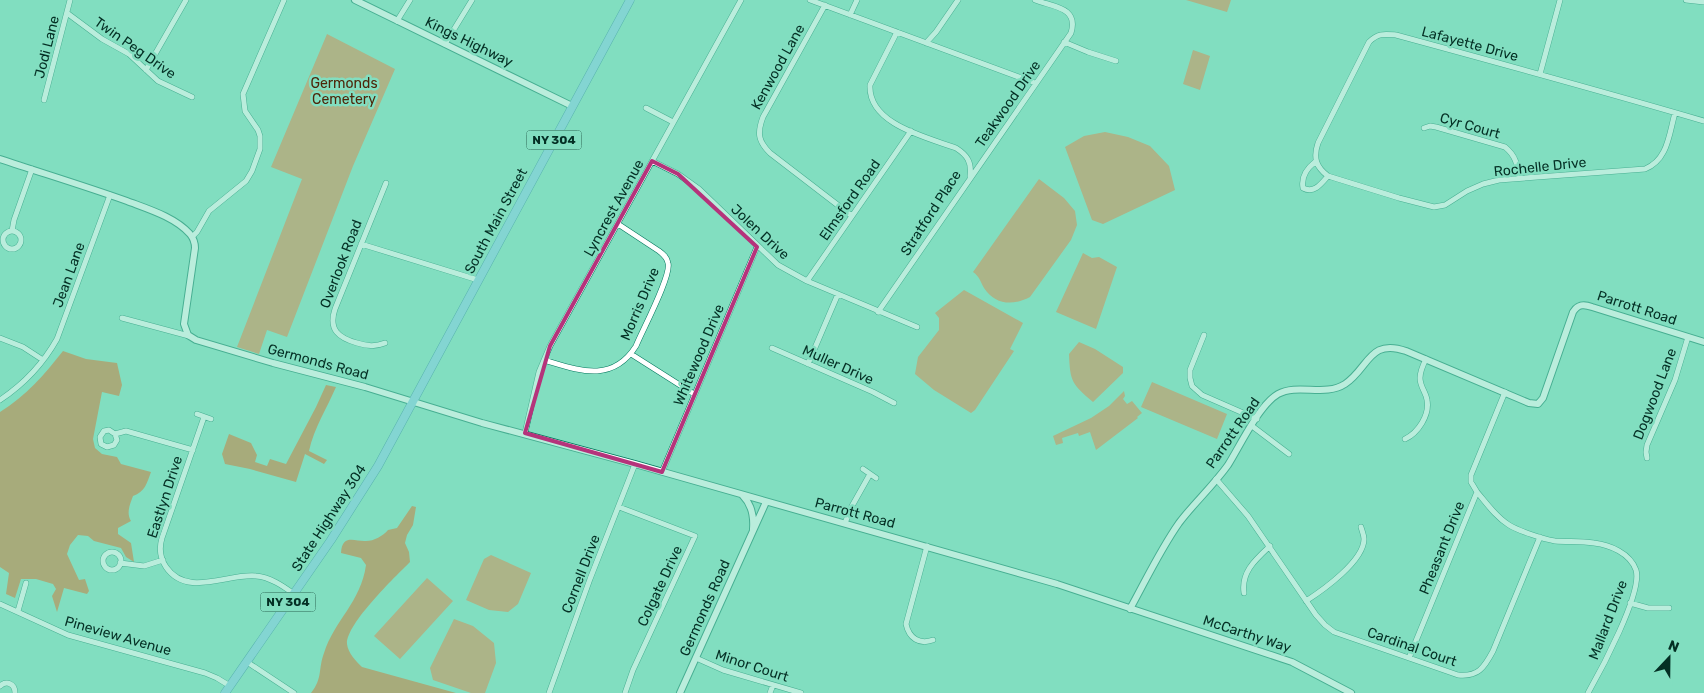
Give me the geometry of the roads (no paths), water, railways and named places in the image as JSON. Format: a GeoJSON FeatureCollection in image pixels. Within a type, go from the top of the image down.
{"type":"FeatureCollection","features":[{"type":"Feature","properties":{"kind":"main road","name":"South Main Street"},"geometry":{"type":"LineString","coordinates":[[413,402],[630,0]]}},
{"type":"Feature","properties":{"kind":"main road","name":"State Highway 304"},"geometry":{"type":"LineString","coordinates":[[228,690],[359,497],[413,402]]}},
{"type":"Feature","properties":{"kind":"street","name":"Jodi Lane"},"geometry":{"type":"LineString","coordinates":[[44,100],[70,0]]}},
{"type":"Feature","properties":{"kind":"street"},"geometry":{"type":"LineString","coordinates":[[146,70],[186,0]]}},
{"type":"Feature","properties":{"kind":"street"},"geometry":{"type":"LineString","coordinates":[[192,237],[209,211],[246,181],[252,171],[260,149],[260,136],[245,111],[243,94],[284,0]]}},
{"type":"Feature","properties":{"kind":"street","name":"Kings Highway"},"geometry":{"type":"LineString","coordinates":[[355,0],[572,106]]}},
{"type":"Feature","properties":{"kind":"street"},"geometry":{"type":"LineString","coordinates":[[397,21],[410,0]]}},
{"type":"Feature","properties":{"kind":"street"},"geometry":{"type":"LineString","coordinates":[[445,44],[472,0]]}},
{"type":"Feature","properties":{"kind":"street","name":"Lyncrest Avenue"},"geometry":{"type":"LineString","coordinates":[[525,433],[544,360],[741,0]]}},
{"type":"Feature","properties":{"kind":"street"},"geometry":{"type":"LineString","coordinates":[[810,0],[1035,83]]}},
{"type":"Feature","properties":{"kind":"street"},"geometry":{"type":"LineString","coordinates":[[850,15],[857,0]]}},
{"type":"Feature","properties":{"kind":"street"},"geometry":{"type":"LineString","coordinates":[[926,42],[936,32],[958,0]]}},
{"type":"Feature","properties":{"kind":"street","name":"Teakwood Drive"},"geometry":{"type":"LineString","coordinates":[[970,179],[1071,33],[1073,25],[1069,13],[1063,9],[1035,0]]}},
{"type":"Feature","properties":{"kind":"street"},"geometry":{"type":"LineString","coordinates":[[1540,74],[1560,0]]}},
{"type":"Feature","properties":{"kind":"street"},"geometry":{"type":"LineString","coordinates":[[1686,0],[1704,2]]}},
{"type":"Feature","properties":{"kind":"street","name":"Kenwood Lane"},"geometry":{"type":"LineString","coordinates":[[825,5],[763,117],[758,136],[762,145],[770,153],[852,216]]}},
{"type":"Feature","properties":{"kind":"street","name":"Twin Peg Drive"},"geometry":{"type":"LineString","coordinates":[[67,12],[102,39],[129,54],[162,84],[192,97]]}},
{"type":"Feature","properties":{"kind":"street","name":"Stratford Place"},"geometry":{"type":"LineString","coordinates":[[878,312],[970,179],[971,169],[964,153],[956,148],[911,131],[888,119],[872,102],[870,85],[897,32]]}},
{"type":"Feature","properties":{"kind":"street","name":"Lafayette Drive"},"geometry":{"type":"LineString","coordinates":[[1316,162],[1314,154],[1318,143],[1369,42],[1375,36],[1383,33],[1540,74],[1704,121]]}},
{"type":"Feature","properties":{"kind":"street"},"geometry":{"type":"LineString","coordinates":[[1064,42],[1116,61]]}},
{"type":"Feature","properties":{"kind":"street"},"geometry":{"type":"LineString","coordinates":[[646,108],[673,122]]}},
{"type":"Feature","properties":{"kind":"street","name":"Rochelle Drive"},"geometry":{"type":"LineString","coordinates":[[1316,162],[1320,170],[1328,176],[1407,201],[1434,207],[1445,205],[1467,191],[1483,184],[1499,180],[1645,169],[1654,166],[1666,148],[1675,113]]}},
{"type":"Feature","properties":{"kind":"street","name":"Cyr Court"},"geometry":{"type":"LineString","coordinates":[[1424,128],[1436,127],[1504,147],[1514,154],[1519,178]]}},
{"type":"Feature","properties":{"kind":"street","name":"Elmsford Road"},"geometry":{"type":"LineString","coordinates":[[808,281],[911,131]]}},
{"type":"Feature","properties":{"kind":"street"},"geometry":{"type":"LineString","coordinates":[[0,159],[110,195],[163,216],[183,228],[195,242],[195,254],[184,323],[185,330],[189,336]]}},
{"type":"Feature","properties":{"kind":"street","name":"Jolen Drive"},"geometry":{"type":"LineString","coordinates":[[652,161],[678,174],[694,185],[778,265],[808,281],[917,327]]}},
{"type":"Feature","properties":{"kind":"street"},"geometry":{"type":"LineString","coordinates":[[1316,162],[1309,166],[1304,174],[1303,188],[1308,191],[1314,190],[1328,176]]}},
{"type":"Feature","properties":{"kind":"street"},"geometry":{"type":"LineString","coordinates":[[12,231],[32,169]]}},
{"type":"Feature","properties":{"kind":"street","name":"Overlook Road"},"geometry":{"type":"LineString","coordinates":[[385,343],[370,347],[346,340],[337,334],[333,326],[334,313],[386,183]]}},
{"type":"Feature","properties":{"kind":"street","name":"Jean Lane"},"geometry":{"type":"LineString","coordinates":[[43,360],[62,328],[110,195]]}},
{"type":"Feature","properties":{"kind":"street","name":"Morris Drive"},"geometry":{"type":"LineString","coordinates":[[544,360],[582,371],[594,372],[615,365],[631,354],[667,275],[668,262],[659,251],[618,224]]}},
{"type":"Feature","properties":{"kind":"street"},"geometry":{"type":"LineString","coordinates":[[361,244],[478,280]]}},
{"type":"Feature","properties":{"kind":"street","name":"Whitewood Drive"},"geometry":{"type":"LineString","coordinates":[[662,472],[758,247]]}},
{"type":"Feature","properties":{"kind":"street"},"geometry":{"type":"LineString","coordinates":[[808,364],[838,294]]}},
{"type":"Feature","properties":{"kind":"street","name":"Parrott Road"},"geometry":{"type":"LineString","coordinates":[[766,502],[1049,581],[1130,609],[1166,543],[1196,502],[1229,463],[1257,418],[1272,400],[1282,393],[1292,390],[1328,389],[1343,385],[1370,356],[1382,349],[1396,348],[1536,405],[1541,402],[1573,314],[1580,305],[1592,307],[1704,342]]}},
{"type":"Feature","properties":{"kind":"street"},"geometry":{"type":"LineString","coordinates":[[122,318],[189,336]]}},
{"type":"Feature","properties":{"kind":"street"},"geometry":{"type":"LineString","coordinates":[[1204,335],[1190,370],[1192,386],[1202,395],[1257,418]]}},
{"type":"Feature","properties":{"kind":"street","name":"Germonds Road"},"geometry":{"type":"LineString","coordinates":[[189,336],[196,340],[248,356],[766,502],[680,693]]}},
{"type":"Feature","properties":{"kind":"street","name":"Dogwood Lane"},"geometry":{"type":"LineString","coordinates":[[1647,458],[1647,445],[1672,387],[1688,337]]}},
{"type":"Feature","properties":{"kind":"street"},"geometry":{"type":"LineString","coordinates":[[0,338],[23,346],[43,360],[20,385],[0,400]]}},
{"type":"Feature","properties":{"kind":"street","name":"Muller Drive"},"geometry":{"type":"LineString","coordinates":[[772,348],[894,403]]}},
{"type":"Feature","properties":{"kind":"street"},"geometry":{"type":"LineString","coordinates":[[631,354],[694,394]]}},
{"type":"Feature","properties":{"kind":"street"},"geometry":{"type":"LineString","coordinates":[[1405,440],[1417,431],[1426,410],[1426,398],[1420,380],[1426,359]]}},
{"type":"Feature","properties":{"kind":"street","name":"Pheasant Drive"},"geometry":{"type":"LineString","coordinates":[[1410,658],[1477,492],[1471,482],[1471,474],[1505,392]]}},
{"type":"Feature","properties":{"kind":"street"},"geometry":{"type":"LineString","coordinates":[[197,414],[211,419]]}},
{"type":"Feature","properties":{"kind":"street","name":"Eastlyn Drive"},"geometry":{"type":"LineString","coordinates":[[204,417],[161,542],[160,552],[163,560],[174,575],[188,582],[200,583],[258,576],[272,580],[294,594]]}},
{"type":"Feature","properties":{"kind":"street"},"geometry":{"type":"LineString","coordinates":[[1252,426],[1289,454]]}},
{"type":"Feature","properties":{"kind":"street"},"geometry":{"type":"LineString","coordinates":[[115,434],[126,431],[133,432],[192,450]]}},
{"type":"Feature","properties":{"kind":"street","name":"Cornell Drive"},"geometry":{"type":"LineString","coordinates":[[549,693],[635,464]]}},
{"type":"Feature","properties":{"kind":"street"},"geometry":{"type":"LineString","coordinates":[[863,469],[876,478]]}},
{"type":"Feature","properties":{"kind":"street"},"geometry":{"type":"LineString","coordinates":[[845,523],[870,474]]}},
{"type":"Feature","properties":{"kind":"street","name":"Cardinal Court"},"geometry":{"type":"LineString","coordinates":[[1216,480],[1242,507],[1324,625],[1334,632],[1458,675],[1470,676],[1479,671],[1493,651],[1540,536]]}},
{"type":"Feature","properties":{"kind":"street"},"geometry":{"type":"LineString","coordinates":[[1477,492],[1497,516],[1510,526],[1540,536]]}},
{"type":"Feature","properties":{"kind":"street","name":"Germonds Road"},"geometry":{"type":"LineString","coordinates":[[740,494],[747,500],[752,511],[752,534]]}},
{"type":"Feature","properties":{"kind":"street","name":"Colgate Drive"},"geometry":{"type":"LineString","coordinates":[[619,507],[695,536],[636,664],[625,693]]}},
{"type":"Feature","properties":{"kind":"street"},"geometry":{"type":"LineString","coordinates":[[1306,601],[1343,573],[1354,559],[1362,548],[1364,539],[1361,528]]}},
{"type":"Feature","properties":{"kind":"street","name":"Mallard Drive"},"geometry":{"type":"LineString","coordinates":[[1540,536],[1554,541],[1594,543],[1613,548],[1624,554],[1637,572],[1630,603],[1614,645],[1588,693]]}},
{"type":"Feature","properties":{"kind":"street"},"geometry":{"type":"LineString","coordinates":[[927,546],[906,624],[910,635],[917,641],[926,642],[933,640]]}},
{"type":"Feature","properties":{"kind":"street"},"geometry":{"type":"LineString","coordinates":[[1244,593],[1244,575],[1250,566],[1270,546]]}},
{"type":"Feature","properties":{"kind":"street"},"geometry":{"type":"LineString","coordinates":[[120,563],[144,566],[163,560]]}},
{"type":"Feature","properties":{"kind":"street"},"geometry":{"type":"LineString","coordinates":[[18,611],[26,583]]}},
{"type":"Feature","properties":{"kind":"street"},"geometry":{"type":"LineString","coordinates":[[1630,603],[1648,608],[1669,608]]}},
{"type":"Feature","properties":{"kind":"street","name":"Pineview Avenue"},"geometry":{"type":"LineString","coordinates":[[0,604],[68,635],[205,673],[217,678],[228,690]]}},
{"type":"Feature","properties":{"kind":"street","name":"McCarthy Way"},"geometry":{"type":"LineString","coordinates":[[1130,609],[1287,660],[1352,693]]}},
{"type":"Feature","properties":{"kind":"street","name":"Minor Court"},"geometry":{"type":"LineString","coordinates":[[696,658],[723,670],[801,693]]}},
{"type":"Feature","properties":{"kind":"street"},"geometry":{"type":"LineString","coordinates":[[247,662],[294,693]]}},
{"type":"Feature","properties":{"kind":"street"},"geometry":{"type":"LineString","coordinates":[[0,686],[5,683],[9,684],[14,688],[15,693]]}},
{"type":"Feature","properties":{"kind":"street"},"geometry":{"type":"LineString","coordinates":[[770,693],[773,684]]}},
{"type":"Feature","properties":{"kind":"park label","name":"Germonds Cemetery"},"geometry":{"type":"Point","coordinates":[344,92]}}]}
